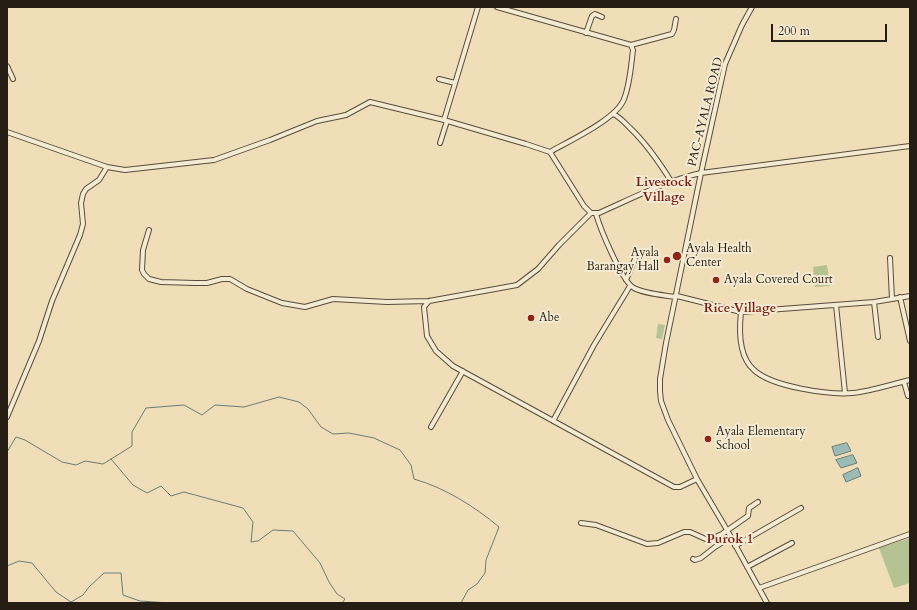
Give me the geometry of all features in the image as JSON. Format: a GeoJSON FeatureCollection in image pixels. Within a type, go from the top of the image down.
{"type":"FeatureCollection","features":[{"type":"Feature","properties":{"kind":"street"},"geometry":{"type":"LineString","coordinates":[[440,143],[455,83],[478,7]]}},
{"type":"Feature","properties":{"kind":"street"},"geometry":{"type":"LineString","coordinates":[[497,7],[631,45],[672,34],[676,19]]}},
{"type":"Feature","properties":{"kind":"street","name":"PAC-AYALA ROAD"},"geometry":{"type":"LineString","coordinates":[[752,7],[725,64],[666,343],[660,379],[660,391],[661,401],[668,420],[697,479],[767,603]]}},
{"type":"Feature","properties":{"kind":"street"},"geometry":{"type":"LineString","coordinates":[[586,33],[592,16],[595,14],[602,17]]}},
{"type":"Feature","properties":{"kind":"street"},"geometry":{"type":"LineString","coordinates":[[550,152],[598,125],[613,114],[624,101],[628,87],[633,50],[631,45]]}},
{"type":"Feature","properties":{"kind":"street"},"geometry":{"type":"LineString","coordinates":[[7,66],[13,79]]}},
{"type":"Feature","properties":{"kind":"street"},"geometry":{"type":"LineString","coordinates":[[440,79],[455,83]]}},
{"type":"Feature","properties":{"kind":"street"},"geometry":{"type":"LineString","coordinates":[[7,132],[107,167],[125,170],[214,160],[317,121],[346,115],[370,102],[446,121],[550,152],[586,209],[594,213],[626,280],[630,286],[640,290],[677,296],[740,312],[874,302],[910,296]]}},
{"type":"Feature","properties":{"kind":"street"},"geometry":{"type":"LineString","coordinates":[[613,114],[619,116],[644,142],[671,181]]}},
{"type":"Feature","properties":{"kind":"street"},"geometry":{"type":"LineString","coordinates":[[149,230],[143,250],[142,270],[146,277],[154,281],[207,283],[222,279],[230,279],[268,298],[301,307],[314,305],[334,298],[387,302],[429,301],[519,284],[538,269],[559,245],[594,213],[671,181],[701,173],[910,146]]}},
{"type":"Feature","properties":{"kind":"street"},"geometry":{"type":"LineString","coordinates":[[7,417],[84,224],[81,203],[82,194],[98,180],[107,167]]}},
{"type":"Feature","properties":{"kind":"street"},"geometry":{"type":"LineString","coordinates":[[626,280],[638,252]]}},
{"type":"Feature","properties":{"kind":"street"},"geometry":{"type":"LineString","coordinates":[[890,258],[892,298]]}},
{"type":"Feature","properties":{"kind":"street"},"geometry":{"type":"LineString","coordinates":[[553,421],[594,345],[630,286]]}},
{"type":"Feature","properties":{"kind":"street"},"geometry":{"type":"LineString","coordinates":[[900,297],[910,341]]}},
{"type":"Feature","properties":{"kind":"street"},"geometry":{"type":"LineString","coordinates":[[429,301],[424,307],[427,336],[436,351],[453,366],[674,487],[680,487],[697,479]]}},
{"type":"Feature","properties":{"kind":"street"},"geometry":{"type":"LineString","coordinates":[[874,302],[878,337]]}},
{"type":"Feature","properties":{"kind":"street"},"geometry":{"type":"LineString","coordinates":[[836,305],[845,393]]}},
{"type":"Feature","properties":{"kind":"street"},"geometry":{"type":"LineString","coordinates":[[740,312],[742,345],[747,360],[754,370],[776,382],[824,393],[854,393],[910,380]]}},
{"type":"Feature","properties":{"kind":"street"},"geometry":{"type":"LineString","coordinates":[[431,427],[463,371]]}},
{"type":"Feature","properties":{"kind":"street"},"geometry":{"type":"LineString","coordinates":[[904,382],[908,396]]}},
{"type":"Feature","properties":{"kind":"street"},"geometry":{"type":"LineString","coordinates":[[581,523],[596,525],[647,544],[658,543],[684,532],[690,532],[708,540],[722,534],[748,516],[749,508],[758,502]]}},
{"type":"Feature","properties":{"kind":"street"},"geometry":{"type":"LineString","coordinates":[[735,546],[801,508]]}},
{"type":"Feature","properties":{"kind":"street"},"geometry":{"type":"LineString","coordinates":[[759,588],[910,534]]}},
{"type":"Feature","properties":{"kind":"street"},"geometry":{"type":"LineString","coordinates":[[693,559],[695,560],[700,558],[731,537]]}},
{"type":"Feature","properties":{"kind":"street"},"geometry":{"type":"LineString","coordinates":[[747,567],[792,543]]}},
{"type":"Feature","properties":{"kind":"green space"},"geometry":{"type":"Polygon","coordinates":[[[827,265],[830,286],[815,287],[813,267],[827,265]]]}},
{"type":"Feature","properties":{"kind":"green space"},"geometry":{"type":"Polygon","coordinates":[[[658,324],[665,325],[662,339],[656,338],[658,324]]]}},
{"type":"Feature","properties":{"kind":"green space"},"geometry":{"type":"Polygon","coordinates":[[[910,538],[910,583],[894,588],[879,548],[910,538]]]}},
{"type":"Feature","properties":{"kind":"water"},"geometry":{"type":"Polygon","coordinates":[[[847,443],[851,451],[835,456],[832,447],[847,443]]]}},
{"type":"Feature","properties":{"kind":"water"},"geometry":{"type":"Polygon","coordinates":[[[853,455],[857,463],[841,468],[836,460],[853,455]]]}},
{"type":"Feature","properties":{"kind":"water"},"geometry":{"type":"Polygon","coordinates":[[[858,468],[861,476],[846,482],[843,475],[858,468]]]}},
{"type":"Feature","properties":{"kind":"waterway"},"geometry":{"type":"LineString","coordinates":[[7,452],[16,437],[25,440],[62,462],[76,465],[85,461],[103,464],[132,446],[132,432],[146,408],[184,405],[202,415],[215,405],[244,407],[279,397],[299,402],[308,409],[321,427],[333,434],[349,433],[374,438],[400,450],[411,465],[414,479],[437,487],[459,498],[499,527],[486,560],[485,573],[477,584],[468,590],[461,603]]}},
{"type":"Feature","properties":{"kind":"waterway"},"geometry":{"type":"LineString","coordinates":[[111,459],[133,485],[147,493],[161,486],[171,496],[184,492],[243,508],[253,522],[251,542],[258,541],[273,530],[293,531],[320,563],[329,582],[337,594],[345,599],[342,603]]}},
{"type":"Feature","properties":{"kind":"waterway"},"geometry":{"type":"LineString","coordinates":[[7,566],[19,561],[32,563],[56,592],[71,602],[83,595],[104,573],[121,573],[123,595],[140,601],[169,603]]}},
{"type":"Feature","properties":{"kind":"place","name":"Ayala Health Center"},"geometry":{"type":"Point","coordinates":[677,256]}},
{"type":"Feature","properties":{"kind":"place","name":"Ayala Barangay Hall"},"geometry":{"type":"Point","coordinates":[667,260]}},
{"type":"Feature","properties":{"kind":"place","name":"Ayala Covered Court"},"geometry":{"type":"Point","coordinates":[716,280]}},
{"type":"Feature","properties":{"kind":"place","name":"Abe"},"geometry":{"type":"Point","coordinates":[531,318]}},
{"type":"Feature","properties":{"kind":"place","name":"Ayala Elementary School"},"geometry":{"type":"Point","coordinates":[708,439]}},
{"type":"Feature","properties":{"kind":"district","name":"Livestock Village"},"geometry":{"type":"Point","coordinates":[664,190]}},
{"type":"Feature","properties":{"kind":"district","name":"Rice Village"},"geometry":{"type":"Point","coordinates":[740,309]}},
{"type":"Feature","properties":{"kind":"district","name":"Purok 1"},"geometry":{"type":"Point","coordinates":[730,540]}}]}
